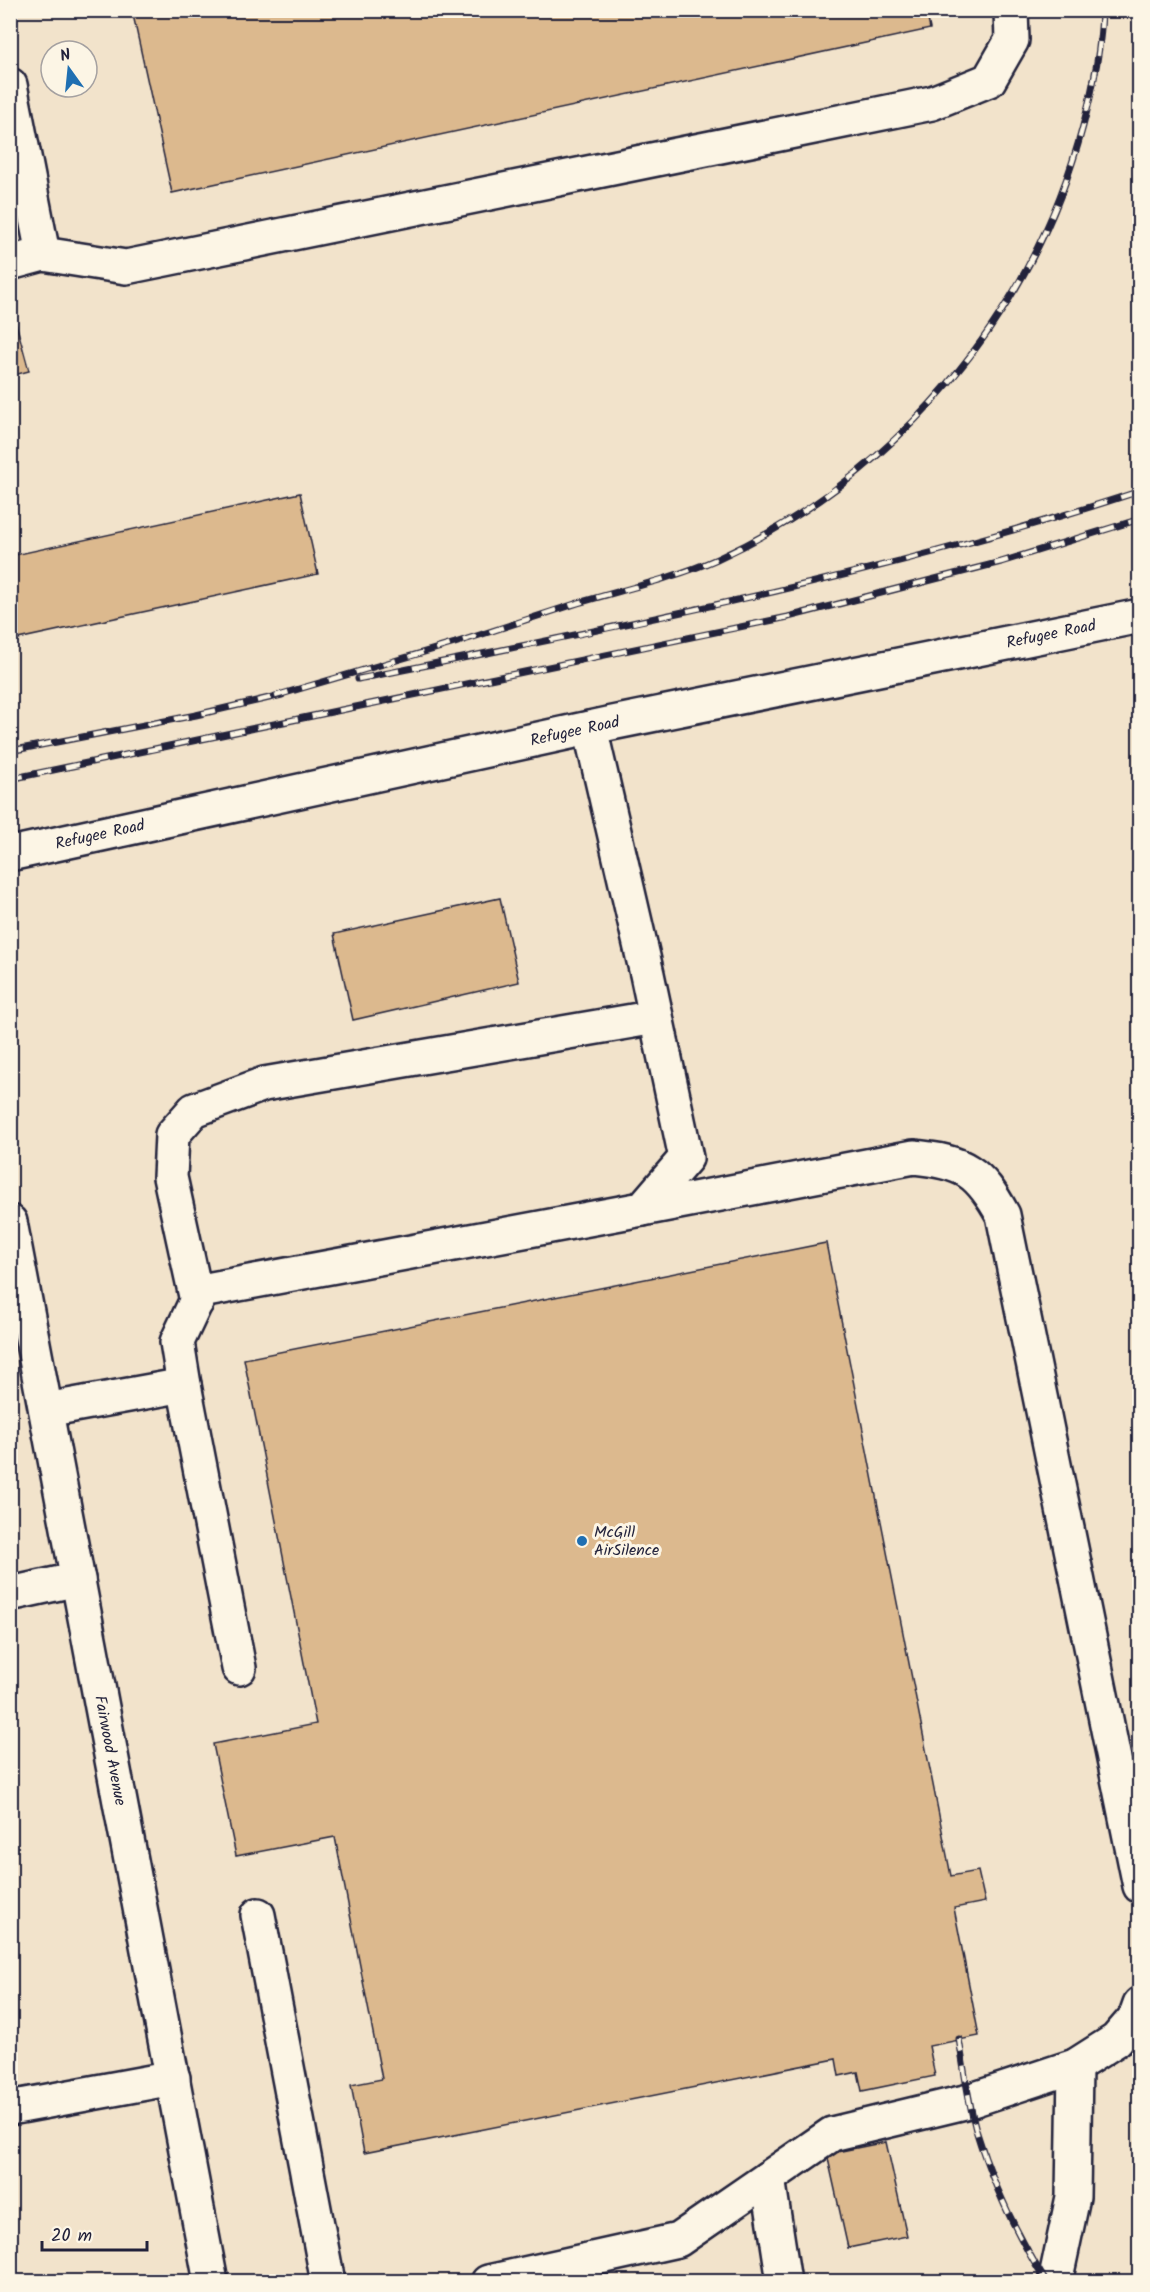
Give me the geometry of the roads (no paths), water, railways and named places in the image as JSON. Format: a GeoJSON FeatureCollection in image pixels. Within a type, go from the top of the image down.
{"type":"FeatureCollection","features":[{"type":"Feature","properties":{"kind":"main road"},"geometry":{"type":"LineString","coordinates":[[10,262],[43,254],[126,267],[932,103],[988,80],[1012,40],[1011,10]]}},
{"type":"Feature","properties":{"kind":"main road"},"geometry":{"type":"LineString","coordinates":[[10,85],[43,254]]}},
{"type":"Feature","properties":{"kind":"main road","name":"Refugee Road"},"geometry":{"type":"LineString","coordinates":[[10,854],[590,728],[1140,616]]}},
{"type":"Feature","properties":{"kind":"main road"},"geometry":{"type":"LineString","coordinates":[[590,728],[686,1158],[642,1209]]}},
{"type":"Feature","properties":{"kind":"main road"},"geometry":{"type":"LineString","coordinates":[[197,1301],[170,1177],[172,1135],[194,1110],[264,1084],[656,1017]]}},
{"type":"Feature","properties":{"kind":"main road"},"geometry":{"type":"LineString","coordinates":[[240,1668],[177,1342],[201,1291],[914,1157],[939,1159],[961,1166],[991,1193],[1003,1215],[1140,1886]]}},
{"type":"Feature","properties":{"kind":"main road","name":"Fairwood Avenue"},"geometry":{"type":"LineString","coordinates":[[10,1222],[212,2282]]}},
{"type":"Feature","properties":{"kind":"main road"},"geometry":{"type":"LineString","coordinates":[[46,1410],[184,1385]]}},
{"type":"Feature","properties":{"kind":"main road"},"geometry":{"type":"LineString","coordinates":[[10,1594],[78,1579]]}},
{"type":"Feature","properties":{"kind":"main road"},"geometry":{"type":"LineString","coordinates":[[258,1916],[328,2282]]}},
{"type":"Feature","properties":{"kind":"main road"},"geometry":{"type":"LineString","coordinates":[[488,2282],[678,2240],[832,2134],[969,2101],[1075,2066],[1116,2040],[1135,2019],[1140,2004]]}},
{"type":"Feature","properties":{"kind":"main road"},"geometry":{"type":"LineString","coordinates":[[1055,2282],[1073,2197],[1075,2066]]}},
{"type":"Feature","properties":{"kind":"main road"},"geometry":{"type":"LineString","coordinates":[[10,2108],[173,2078]]}},
{"type":"Feature","properties":{"kind":"main road"},"geometry":{"type":"LineString","coordinates":[[768,2178],[784,2282]]}},
{"type":"Feature","properties":{"kind":"railway"},"geometry":{"type":"LineString","coordinates":[[275,696],[455,643],[700,566],[782,525],[843,483],[898,436],[948,383],[992,325],[1030,262],[1060,196],[1083,126],[1096,69],[1102,10]]}},
{"type":"Feature","properties":{"kind":"railway"},"geometry":{"type":"LineString","coordinates":[[358,679],[752,597],[947,548],[1140,491]]}},
{"type":"Feature","properties":{"kind":"railway"},"geometry":{"type":"LineString","coordinates":[[10,779],[788,617],[1001,562],[1140,519]]}},
{"type":"Feature","properties":{"kind":"railway"},"geometry":{"type":"LineString","coordinates":[[10,751],[196,715],[282,695]]}},
{"type":"Feature","properties":{"kind":"railway"},"geometry":{"type":"LineString","coordinates":[[959,2039],[971,2107],[982,2150],[1006,2208],[1046,2282]]}},
{"type":"Feature","properties":{"kind":"place","name":"McGill AirSilence"},"geometry":{"type":"Point","coordinates":[582,1541]}}]}
